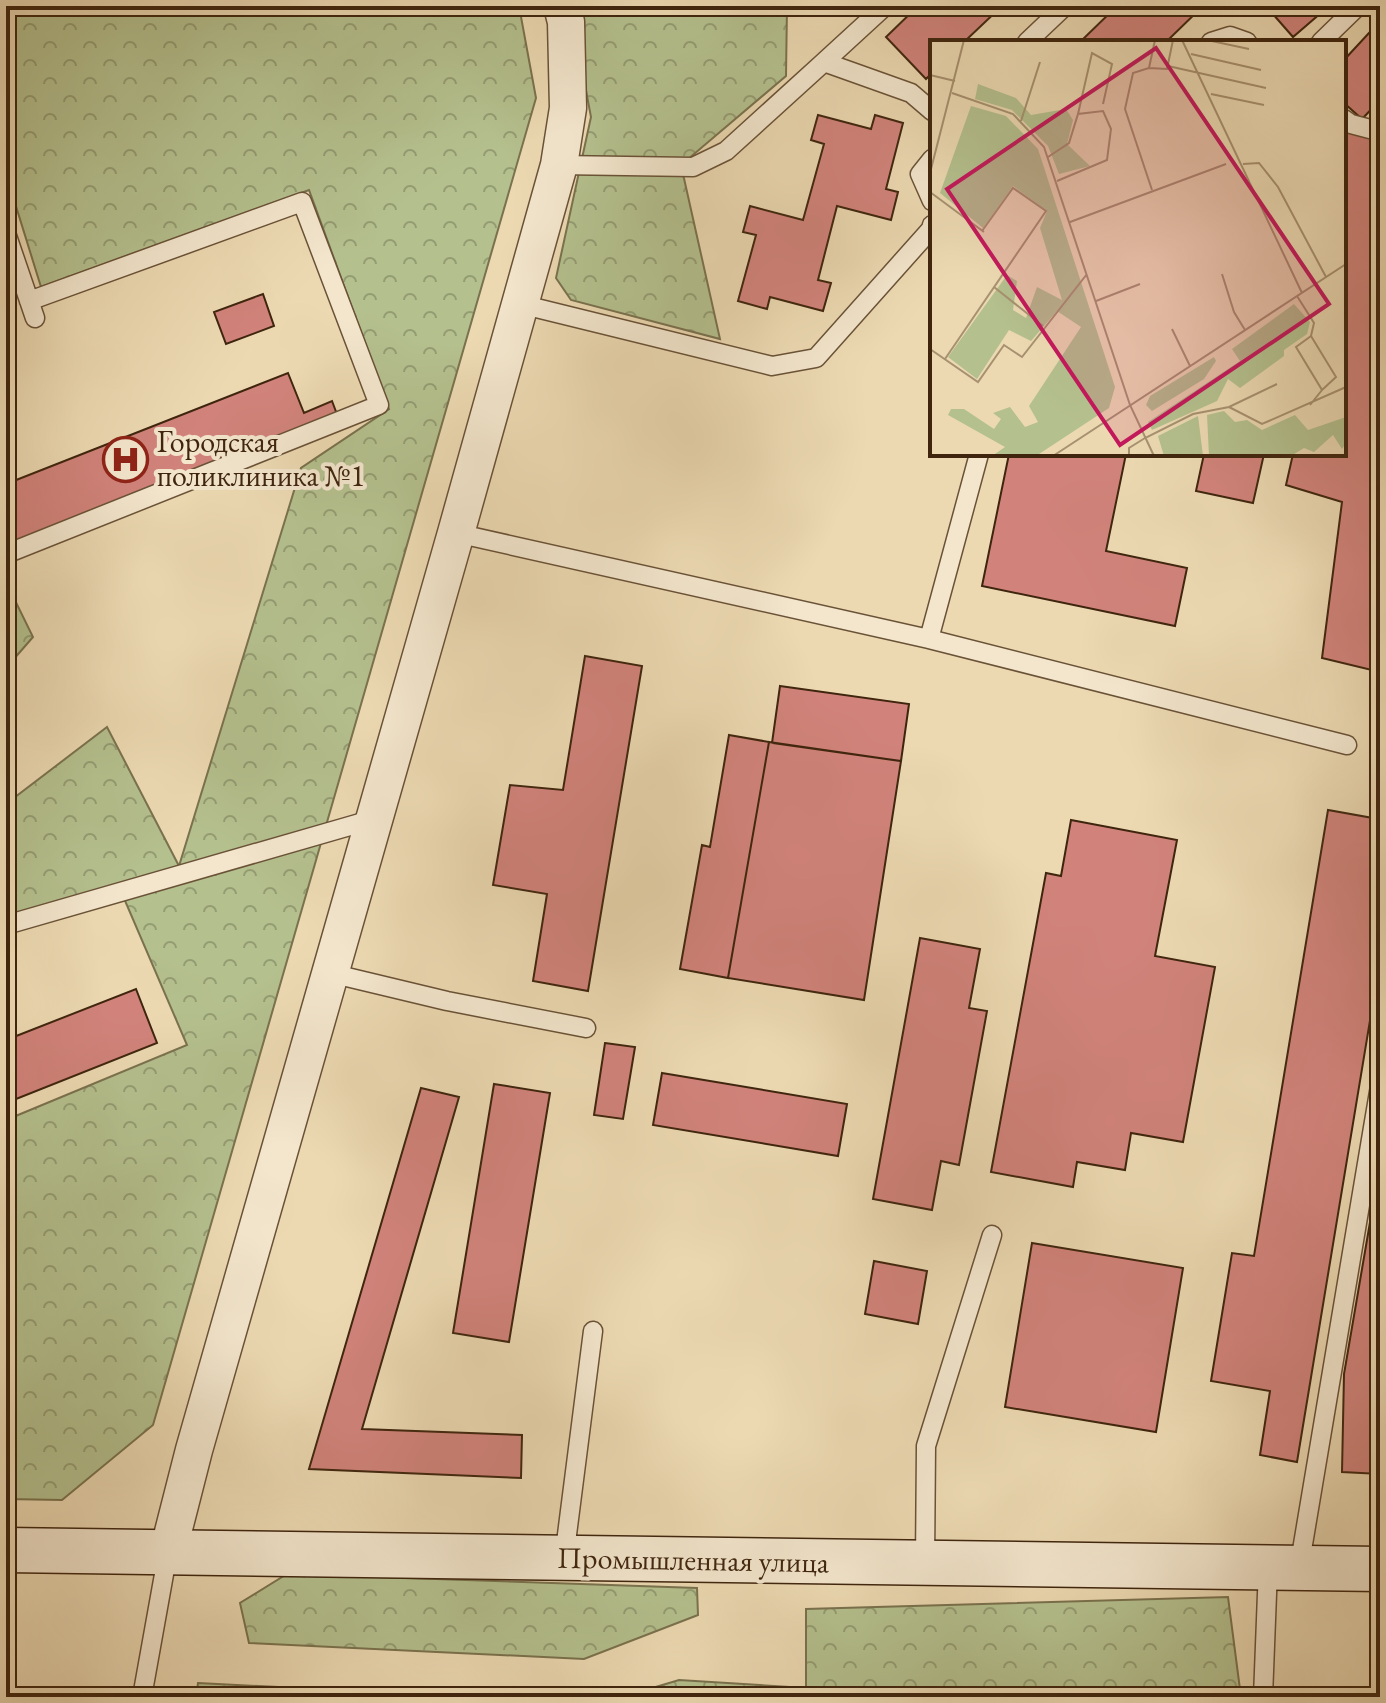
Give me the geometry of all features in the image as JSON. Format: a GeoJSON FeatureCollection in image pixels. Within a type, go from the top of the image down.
{"type":"FeatureCollection","features":[{"type":"Feature","properties":{"kind":"street"},"geometry":{"type":"LineString","coordinates":[[168,1552],[194,1450],[559,165],[568,108],[566,22],[562,6]]}},
{"type":"Feature","properties":{"kind":"street","name":"Промышленная улица"},"geometry":{"type":"LineString","coordinates":[[6,1550],[1380,1569]]}},
{"type":"Feature","properties":{"kind":"lane"},"geometry":{"type":"LineString","coordinates":[[559,165],[693,167],[726,151],[885,6]]}},
{"type":"Feature","properties":{"kind":"lane"},"geometry":{"type":"LineString","coordinates":[[1029,40],[1065,6]]}},
{"type":"Feature","properties":{"kind":"lane"},"geometry":{"type":"LineString","coordinates":[[1323,40],[1358,6]]}},
{"type":"Feature","properties":{"kind":"lane"},"geometry":{"type":"LineString","coordinates":[[1217,40],[1230,36],[1241,40]]}},
{"type":"Feature","properties":{"kind":"lane"},"geometry":{"type":"LineString","coordinates":[[824,62],[911,93],[930,109]]}},
{"type":"Feature","properties":{"kind":"lane"},"geometry":{"type":"LineString","coordinates":[[1346,120],[1370,129],[1380,125]]}},
{"type":"Feature","properties":{"kind":"lane"},"geometry":{"type":"LineString","coordinates":[[930,162],[920,174],[930,196]]}},
{"type":"Feature","properties":{"kind":"lane"},"geometry":{"type":"LineString","coordinates":[[6,233],[32,310],[302,202],[379,405],[6,554]]}},
{"type":"Feature","properties":{"kind":"lane"},"geometry":{"type":"LineString","coordinates":[[520,304],[772,366],[816,358],[930,230]]}},
{"type":"Feature","properties":{"kind":"lane"},"geometry":{"type":"LineString","coordinates":[[929,639],[978,456]]}},
{"type":"Feature","properties":{"kind":"lane"},"geometry":{"type":"LineString","coordinates":[[456,533],[929,639],[1347,745]]}},
{"type":"Feature","properties":{"kind":"lane"},"geometry":{"type":"LineString","coordinates":[[7,920],[374,819]]}},
{"type":"Feature","properties":{"kind":"lane"},"geometry":{"type":"LineString","coordinates":[[330,973],[447,1001],[586,1028]]}},
{"type":"Feature","properties":{"kind":"lane"},"geometry":{"type":"LineString","coordinates":[[1263,1697],[1284,1568],[1380,1086]]}},
{"type":"Feature","properties":{"kind":"lane"},"geometry":{"type":"LineString","coordinates":[[925,1563],[926,1446],[992,1235]]}},
{"type":"Feature","properties":{"kind":"lane"},"geometry":{"type":"LineString","coordinates":[[564,1558],[593,1331]]}},
{"type":"Feature","properties":{"kind":"lane"},"geometry":{"type":"LineString","coordinates":[[142,1697],[168,1552]]}},
{"type":"Feature","properties":{"kind":"green space"},"geometry":{"type":"Polygon","coordinates":[[[6,6],[519,6],[536,98],[153,1425],[62,1500],[6,1499],[6,1120],[187,1045],[123,896],[6,928],[6,804],[107,727],[179,866],[301,468],[389,409],[309,190],[41,287],[6,174],[6,6]]]}},
{"type":"Feature","properties":{"kind":"green space"},"geometry":{"type":"Polygon","coordinates":[[[570,6],[787,6],[786,76],[681,165],[720,339],[571,300],[556,278],[591,117],[570,6]]]}},
{"type":"Feature","properties":{"kind":"green space"},"geometry":{"type":"Polygon","coordinates":[[[6,582],[33,637],[6,668],[6,582]]]}},
{"type":"Feature","properties":{"kind":"green space"},"geometry":{"type":"Polygon","coordinates":[[[287,1574],[697,1588],[698,1615],[584,1659],[249,1643],[240,1603],[287,1574]]]}},
{"type":"Feature","properties":{"kind":"green space"},"geometry":{"type":"Polygon","coordinates":[[[1228,1597],[1241,1697],[622,1697],[679,1680],[806,1688],[806,1609],[1228,1597]]]}},
{"type":"Feature","properties":{"kind":"green space"},"geometry":{"type":"Polygon","coordinates":[[[198,1683],[478,1697],[196,1697],[198,1683]]]}},
{"type":"Feature","properties":{"kind":"building"},"geometry":{"type":"Polygon","coordinates":[[[918,6],[1002,6],[966,40],[930,40],[930,75],[926,79],[886,37],[918,6]]]}},
{"type":"Feature","properties":{"kind":"building"},"geometry":{"type":"Polygon","coordinates":[[[1117,6],[1203,6],[1168,40],[1082,40],[1117,6]]]}},
{"type":"Feature","properties":{"kind":"building"},"geometry":{"type":"Polygon","coordinates":[[[1280,6],[1329,6],[1293,37],[1272,13],[1280,6]]]}},
{"type":"Feature","properties":{"kind":"building"},"geometry":{"type":"Polygon","coordinates":[[[1380,21],[1380,100],[1362,119],[1346,105],[1346,58],[1380,21]]]}},
{"type":"Feature","properties":{"kind":"building"},"geometry":{"type":"Polygon","coordinates":[[[818,115],[871,129],[875,115],[903,123],[886,189],[898,192],[891,220],[837,206],[818,280],[831,283],[823,311],[770,297],[767,309],[738,301],[756,235],[743,232],[750,206],[803,220],[824,144],[811,140],[818,115]]]}},
{"type":"Feature","properties":{"kind":"building"},"geometry":{"type":"Polygon","coordinates":[[[1346,130],[1380,138],[1380,672],[1322,658],[1342,502],[1286,485],[1293,456],[1346,456],[1346,130]]]}},
{"type":"Feature","properties":{"kind":"building"},"geometry":{"type":"Polygon","coordinates":[[[263,294],[274,326],[226,344],[214,312],[263,294]]]}},
{"type":"Feature","properties":{"kind":"building"},"geometry":{"type":"Polygon","coordinates":[[[288,373],[304,413],[332,401],[338,417],[6,547],[6,484],[288,373]]]}},
{"type":"Feature","properties":{"kind":"building"},"geometry":{"type":"Polygon","coordinates":[[[1009,456],[1126,456],[1106,551],[1187,568],[1175,626],[982,586],[1009,456]]]}},
{"type":"Feature","properties":{"kind":"building"},"geometry":{"type":"Polygon","coordinates":[[[1204,456],[1264,456],[1253,503],[1196,491],[1204,456]]]}},
{"type":"Feature","properties":{"kind":"building"},"geometry":{"type":"Polygon","coordinates":[[[585,656],[642,666],[588,991],[533,981],[547,894],[493,885],[510,785],[563,790],[585,656]]]}},
{"type":"Feature","properties":{"kind":"building"},"geometry":{"type":"Polygon","coordinates":[[[780,686],[909,704],[901,761],[772,743],[780,686]]]}},
{"type":"Feature","properties":{"kind":"building"},"geometry":{"type":"Polygon","coordinates":[[[729,735],[769,742],[728,978],[680,969],[702,845],[710,847],[729,735]]]}},
{"type":"Feature","properties":{"kind":"building"},"geometry":{"type":"Polygon","coordinates":[[[769,742],[901,761],[864,1000],[728,978],[769,742]]]}},
{"type":"Feature","properties":{"kind":"building"},"geometry":{"type":"Polygon","coordinates":[[[1380,777],[1380,960],[1297,1462],[1260,1455],[1270,1391],[1211,1381],[1232,1253],[1254,1256],[1328,810],[1373,818],[1380,777]]]}},
{"type":"Feature","properties":{"kind":"building"},"geometry":{"type":"Polygon","coordinates":[[[1071,820],[1177,840],[1155,956],[1215,967],[1183,1142],[1131,1133],[1125,1170],[1077,1162],[1073,1187],[991,1172],[1046,873],[1061,876],[1071,820]]]}},
{"type":"Feature","properties":{"kind":"building"},"geometry":{"type":"Polygon","coordinates":[[[920,938],[980,949],[969,1008],[987,1011],[959,1165],[941,1161],[932,1210],[873,1199],[920,938]]]}},
{"type":"Feature","properties":{"kind":"building"},"geometry":{"type":"Polygon","coordinates":[[[136,989],[157,1043],[6,1103],[6,1040],[136,989]]]}},
{"type":"Feature","properties":{"kind":"building"},"geometry":{"type":"Polygon","coordinates":[[[605,1043],[635,1047],[623,1119],[594,1115],[605,1043]]]}},
{"type":"Feature","properties":{"kind":"building"},"geometry":{"type":"Polygon","coordinates":[[[662,1073],[847,1104],[838,1156],[653,1125],[662,1073]]]}},
{"type":"Feature","properties":{"kind":"building"},"geometry":{"type":"Polygon","coordinates":[[[494,1084],[550,1093],[509,1342],[453,1333],[494,1084]]]}},
{"type":"Feature","properties":{"kind":"building"},"geometry":{"type":"Polygon","coordinates":[[[421,1088],[459,1097],[362,1429],[522,1435],[521,1478],[309,1469],[421,1088]]]}},
{"type":"Feature","properties":{"kind":"building"},"geometry":{"type":"Polygon","coordinates":[[[1380,1164],[1380,1474],[1342,1472],[1344,1374],[1380,1164]]]}},
{"type":"Feature","properties":{"kind":"building"},"geometry":{"type":"Polygon","coordinates":[[[1032,1243],[1183,1268],[1156,1432],[1005,1407],[1032,1243]]]}},
{"type":"Feature","properties":{"kind":"building"},"geometry":{"type":"Polygon","coordinates":[[[874,1261],[927,1271],[918,1324],[865,1314],[874,1261]]]}},
{"type":"Feature","properties":{"kind":"place","name":"Городская поликлиника №1"},"geometry":{"type":"Point","coordinates":[126,459]}}]}
